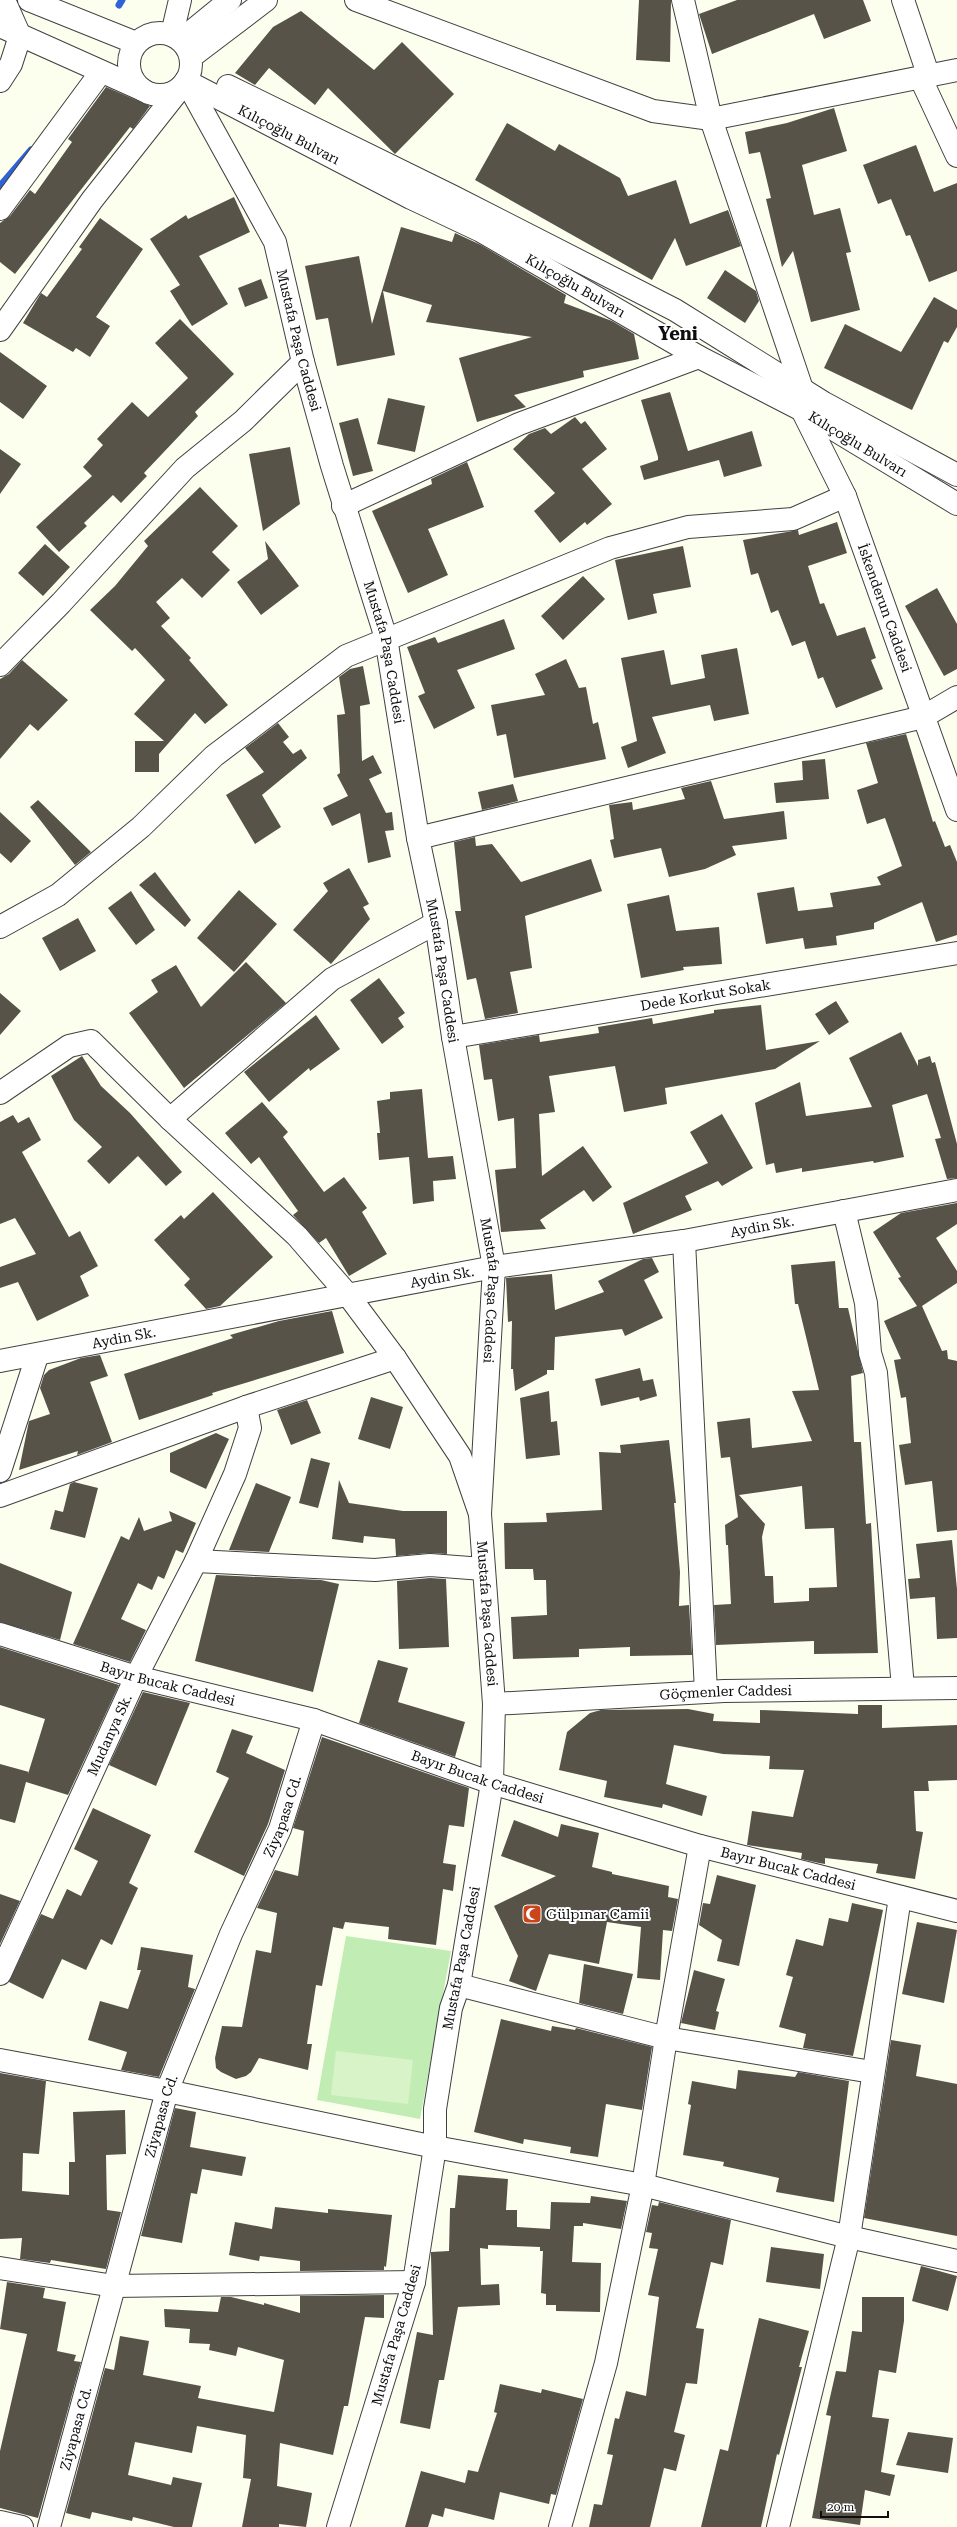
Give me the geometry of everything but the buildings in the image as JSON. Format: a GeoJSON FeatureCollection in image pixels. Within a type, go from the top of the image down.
{"type":"FeatureCollection","features":[{"type":"Feature","properties":{"kind":"street"},"geometry":{"type":"LineString","coordinates":[[0,81],[12,64],[20,36],[4,0]]}},
{"type":"Feature","properties":{"kind":"street"},"geometry":{"type":"LineString","coordinates":[[29,0],[136,43]]}},
{"type":"Feature","properties":{"kind":"street"},"geometry":{"type":"LineString","coordinates":[[0,26],[147,92],[157,95],[169,94],[184,56],[180,0]]}},
{"type":"Feature","properties":{"kind":"street"},"geometry":{"type":"LineString","coordinates":[[0,330],[92,200],[184,56],[230,0]]}},
{"type":"Feature","properties":{"kind":"street"},"geometry":{"type":"LineString","coordinates":[[184,56],[266,0]]}},
{"type":"Feature","properties":{"kind":"street"},"geometry":{"type":"LineString","coordinates":[[356,0],[653,111],[711,119],[925,78],[957,70]]}},
{"type":"Feature","properties":{"kind":"street"},"geometry":{"type":"LineString","coordinates":[[683,0],[711,119],[802,389],[802,410]]}},
{"type":"Feature","properties":{"kind":"street"},"geometry":{"type":"LineString","coordinates":[[903,0],[925,78],[957,156]]}},
{"type":"Feature","properties":{"kind":"street"},"geometry":{"type":"LineString","coordinates":[[147,92],[137,85],[130,74],[130,58],[136,43],[151,33],[162,32],[184,56]]}},
{"type":"Feature","properties":{"kind":"street","name":"Kılıçoğlu Bulvarı"},"geometry":{"type":"LineString","coordinates":[[184,56],[411,198],[482,231],[699,357],[802,410],[957,504]]}},
{"type":"Feature","properties":{"kind":"street","name":"Kılıçoğlu Bulvarı"},"geometry":{"type":"LineString","coordinates":[[184,56],[452,196],[675,310],[802,389],[957,475]]}},
{"type":"Feature","properties":{"kind":"street","name":"Mustafa Paşa Caddesi"},"geometry":{"type":"LineString","coordinates":[[184,56],[275,242],[303,362],[343,506],[386,638],[418,838],[436,923],[453,1037],[494,1266],[480,1514],[482,1569],[494,1704],[492,1783],[459,1985],[451,2008],[436,2102],[435,2147],[414,2282],[338,2527]]}},
{"type":"Feature","properties":{"kind":"street"},"geometry":{"type":"LineString","coordinates":[[0,208],[100,72]]}},
{"type":"Feature","properties":{"kind":"street"},"geometry":{"type":"LineString","coordinates":[[343,506],[519,424],[699,357]]}},
{"type":"Feature","properties":{"kind":"street"},"geometry":{"type":"LineString","coordinates":[[0,665],[61,603],[185,468],[243,422],[303,362]]}},
{"type":"Feature","properties":{"kind":"street","name":"İskenderun Caddesi"},"geometry":{"type":"LineString","coordinates":[[802,410],[845,496],[957,810]]}},
{"type":"Feature","properties":{"kind":"street"},"geometry":{"type":"LineString","coordinates":[[1,923],[58,895],[141,827],[214,756],[346,656],[386,638],[610,548],[688,527],[793,519],[845,496]]}},
{"type":"Feature","properties":{"kind":"street"},"geometry":{"type":"LineString","coordinates":[[418,838],[923,717],[957,697]]}},
{"type":"Feature","properties":{"kind":"street"},"geometry":{"type":"LineString","coordinates":[[170,1119],[332,979],[436,923]]}},
{"type":"Feature","properties":{"kind":"street","name":"Dede Korkut Sokak"},"geometry":{"type":"LineString","coordinates":[[453,1037],[957,953]]}},
{"type":"Feature","properties":{"kind":"street"},"geometry":{"type":"LineString","coordinates":[[0,1093],[69,1046],[91,1041],[170,1119],[297,1236],[348,1295],[395,1358],[460,1456],[480,1514]]}},
{"type":"Feature","properties":{"kind":"street","name":"Aydin Sk."},"geometry":{"type":"LineString","coordinates":[[0,1361],[37,1356],[494,1266],[684,1241],[957,1190]]}},
{"type":"Feature","properties":{"kind":"street"},"geometry":{"type":"LineString","coordinates":[[844,1211],[866,1303],[870,1353],[876,1373],[903,1688]]}},
{"type":"Feature","properties":{"kind":"street"},"geometry":{"type":"LineString","coordinates":[[684,1241],[706,1692]]}},
{"type":"Feature","properties":{"kind":"street"},"geometry":{"type":"LineString","coordinates":[[0,1471],[37,1356]]}},
{"type":"Feature","properties":{"kind":"street"},"geometry":{"type":"LineString","coordinates":[[0,1496],[246,1407],[395,1358]]}},
{"type":"Feature","properties":{"kind":"street","name":"Mudanya Sk."},"geometry":{"type":"LineString","coordinates":[[0,1974],[136,1677],[196,1562],[235,1474],[250,1428],[246,1407]]}},
{"type":"Feature","properties":{"kind":"street"},"geometry":{"type":"LineString","coordinates":[[196,1562],[375,1570],[430,1565],[482,1569]]}},
{"type":"Feature","properties":{"kind":"street","name":"Bayır Bucak Caddesi"},"geometry":{"type":"LineString","coordinates":[[0,1634],[136,1677],[314,1720],[492,1783],[700,1846],[957,1911]]}},
{"type":"Feature","properties":{"kind":"street","name":"Göçmenler Caddesi"},"geometry":{"type":"LineString","coordinates":[[494,1704],[706,1692],[957,1688]]}},
{"type":"Feature","properties":{"kind":"street","name":"Ziyapasa Cd."},"geometry":{"type":"LineString","coordinates":[[49,2527],[167,2091],[231,1934],[280,1829],[314,1720]]}},
{"type":"Feature","properties":{"kind":"street"},"geometry":{"type":"LineString","coordinates":[[560,2527],[606,2363],[643,2185],[666,2038],[700,1846]]}},
{"type":"Feature","properties":{"kind":"street"},"geometry":{"type":"LineString","coordinates":[[778,2527],[849,2237],[872,2072],[900,1897]]}},
{"type":"Feature","properties":{"kind":"street"},"geometry":{"type":"LineString","coordinates":[[459,1985],[666,2038],[872,2072]]}},
{"type":"Feature","properties":{"kind":"street"},"geometry":{"type":"LineString","coordinates":[[0,2060],[167,2091],[435,2147],[643,2185],[849,2237],[957,2261]]}},
{"type":"Feature","properties":{"kind":"street"},"geometry":{"type":"LineString","coordinates":[[0,2268],[114,2286],[414,2282]]}},
{"type":"Feature","properties":{"kind":"street"},"geometry":{"type":"LineString","coordinates":[[0,2522],[22,2527]]}},
{"type":"Feature","properties":{"kind":"green space"},"geometry":{"type":"Polygon","coordinates":[[[346,1936],[451,1951],[420,2119],[317,2100],[346,1936]]]}},
{"type":"Feature","properties":{"kind":"green space"},"geometry":{"type":"Polygon","coordinates":[[[336,2051],[413,2060],[408,2104],[331,2095],[336,2051]]]}},
{"type":"Feature","properties":{"kind":"waterway"},"geometry":{"type":"LineString","coordinates":[[119,5],[122,0]]}},
{"type":"Feature","properties":{"kind":"waterway"},"geometry":{"type":"LineString","coordinates":[[0,186],[31,150]]}},
{"type":"Feature","properties":{"kind":"place","name":"Gülpınar Camii"},"geometry":{"type":"Point","coordinates":[532,1914]}},
{"type":"Feature","properties":{"kind":"district","name":"Yeni"},"geometry":{"type":"Point","coordinates":[678,333]}}]}
